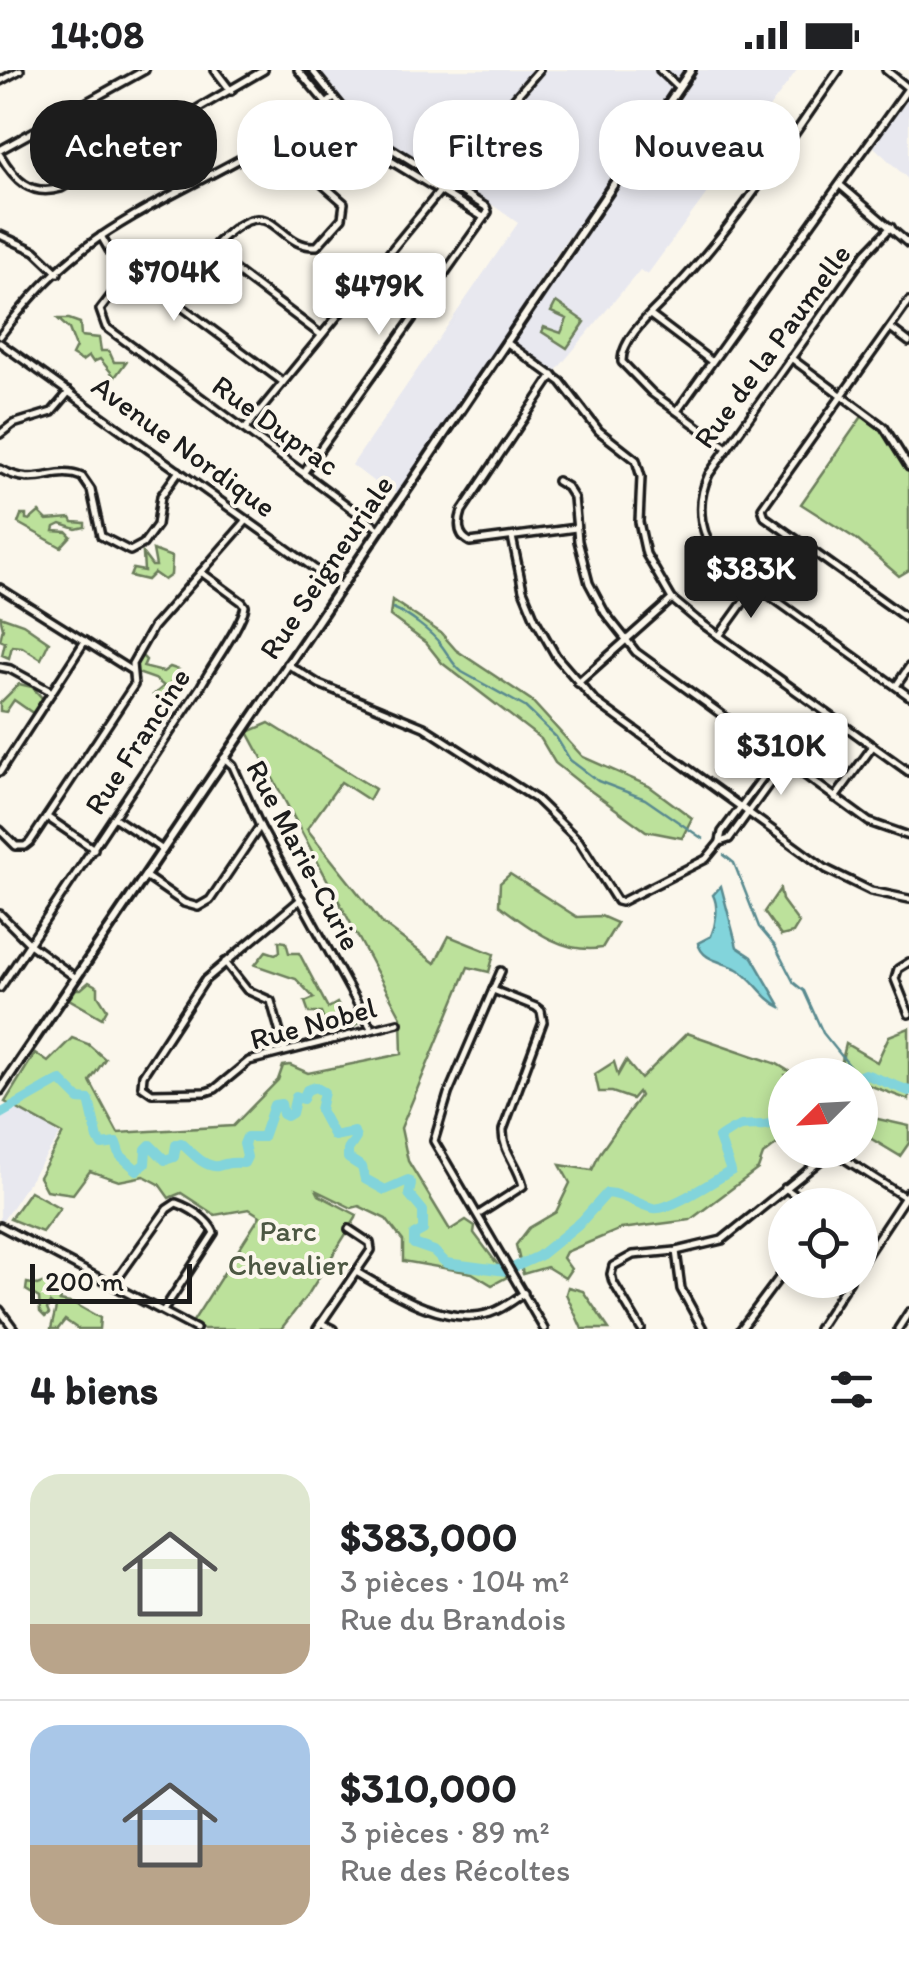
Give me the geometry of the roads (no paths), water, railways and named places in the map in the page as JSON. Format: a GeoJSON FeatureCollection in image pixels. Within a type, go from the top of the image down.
{"type":"FeatureCollection","features":[{"type":"Feature","properties":{"kind":"street"},"geometry":{"type":"LineString","coordinates":[[0,81],[20,70]]}},
{"type":"Feature","properties":{"kind":"street"},"geometry":{"type":"LineString","coordinates":[[145,70],[0,152],[24,185],[36,191],[61,188],[264,70]]}},
{"type":"Feature","properties":{"kind":"street"},"geometry":{"type":"LineString","coordinates":[[215,70],[231,91]]}},
{"type":"Feature","properties":{"kind":"street"},"geometry":{"type":"LineString","coordinates":[[298,70],[322,100]]}},
{"type":"Feature","properties":{"kind":"street"},"geometry":{"type":"LineString","coordinates":[[312,70],[360,129],[413,161]]}},
{"type":"Feature","properties":{"kind":"street"},"geometry":{"type":"LineString","coordinates":[[512,100],[538,70]]}},
{"type":"Feature","properties":{"kind":"street"},"geometry":{"type":"LineString","coordinates":[[660,70],[679,88]]}},
{"type":"Feature","properties":{"kind":"street","name":"Rue Seigneuriale"},"geometry":{"type":"LineString","coordinates":[[0,1090],[691,70]]}},
{"type":"Feature","properties":{"kind":"street"},"geometry":{"type":"LineString","coordinates":[[727,448],[639,382],[622,362],[622,352],[715,244],[840,70]]}},
{"type":"Feature","properties":{"kind":"street"},"geometry":{"type":"LineString","coordinates":[[677,411],[909,87],[886,70]]}},
{"type":"Feature","properties":{"kind":"street"},"geometry":{"type":"LineString","coordinates":[[0,340],[25,303],[101,236],[237,161]]}},
{"type":"Feature","properties":{"kind":"street"},"geometry":{"type":"LineString","coordinates":[[393,162],[483,217]]}},
{"type":"Feature","properties":{"kind":"street"},"geometry":{"type":"LineString","coordinates":[[840,184],[909,244]]}},
{"type":"Feature","properties":{"kind":"street"},"geometry":{"type":"LineString","coordinates":[[321,335],[223,261],[215,250],[228,232],[256,218],[273,222],[302,244],[318,246],[345,209],[342,198],[332,190]]}},
{"type":"Feature","properties":{"kind":"street"},"geometry":{"type":"LineString","coordinates":[[304,472],[488,212],[460,190]]}},
{"type":"Feature","properties":{"kind":"street"},"geometry":{"type":"LineString","coordinates":[[245,429],[440,191]]}},
{"type":"Feature","properties":{"kind":"street","name":"Rue de la Paumelle"},"geometry":{"type":"LineString","coordinates":[[890,227],[866,253],[727,448],[702,487],[700,503],[703,531],[723,562],[909,696]]}},
{"type":"Feature","properties":{"kind":"street"},"geometry":{"type":"LineString","coordinates":[[0,235],[36,251],[58,273]]}},
{"type":"Feature","properties":{"kind":"street"},"geometry":{"type":"LineString","coordinates":[[101,236],[112,255],[283,382]]}},
{"type":"Feature","properties":{"kind":"street","name":"Rue Duprac"},"geometry":{"type":"LineString","coordinates":[[131,270],[100,310],[106,327],[379,529]]}},
{"type":"Feature","properties":{"kind":"street"},"geometry":{"type":"LineString","coordinates":[[909,301],[763,503],[762,513],[909,620]]}},
{"type":"Feature","properties":{"kind":"street"},"geometry":{"type":"LineString","coordinates":[[650,316],[711,362]]}},
{"type":"Feature","properties":{"kind":"street"},"geometry":{"type":"LineString","coordinates":[[891,328],[909,342]]}},
{"type":"Feature","properties":{"kind":"street","name":"Avenue Nordique"},"geometry":{"type":"LineString","coordinates":[[0,340],[340,586]]}},
{"type":"Feature","properties":{"kind":"street"},"geometry":{"type":"LineString","coordinates":[[506,342],[552,375],[599,431],[636,460],[641,478],[638,511],[642,540],[652,569],[672,599],[909,772]]}},
{"type":"Feature","properties":{"kind":"street"},"geometry":{"type":"LineString","coordinates":[[791,358],[884,427],[909,467]]}},
{"type":"Feature","properties":{"kind":"street"},"geometry":{"type":"LineString","coordinates":[[552,375],[459,520],[461,534],[470,542],[576,528]]}},
{"type":"Feature","properties":{"kind":"street"},"geometry":{"type":"LineString","coordinates":[[0,434],[13,424],[52,412],[70,392]]}},
{"type":"Feature","properties":{"kind":"street"},"geometry":{"type":"LineString","coordinates":[[0,469],[22,479],[68,473],[82,477],[90,490],[101,536],[130,552],[143,544],[158,525],[161,496],[180,472]]}},
{"type":"Feature","properties":{"kind":"street"},"geometry":{"type":"LineString","coordinates":[[557,481],[574,498],[576,528],[589,583],[626,641],[653,666],[869,822],[909,836]]}},
{"type":"Feature","properties":{"kind":"street"},"geometry":{"type":"LineString","coordinates":[[0,830],[16,846],[25,846],[134,685],[134,658],[153,626],[248,520]]}},
{"type":"Feature","properties":{"kind":"street"},"geometry":{"type":"LineString","coordinates":[[512,538],[524,590],[556,656],[616,718],[848,881],[871,891],[909,898]]}},
{"type":"Feature","properties":{"kind":"street","name":"Rue Francine"},"geometry":{"type":"LineString","coordinates":[[0,988],[202,686],[245,612],[237,598],[201,572]]}},
{"type":"Feature","properties":{"kind":"street"},"geometry":{"type":"LineString","coordinates":[[719,636],[755,586]]}},
{"type":"Feature","properties":{"kind":"street"},"geometry":{"type":"LineString","coordinates":[[0,588],[132,670]]}},
{"type":"Feature","properties":{"kind":"street"},"geometry":{"type":"LineString","coordinates":[[578,683],[672,599]]}},
{"type":"Feature","properties":{"kind":"street"},"geometry":{"type":"LineString","coordinates":[[0,772],[86,641]]}},
{"type":"Feature","properties":{"kind":"street"},"geometry":{"type":"LineString","coordinates":[[287,664],[319,684],[424,727],[536,799],[578,841],[621,902],[706,858],[778,757]]}},
{"type":"Feature","properties":{"kind":"street"},"geometry":{"type":"LineString","coordinates":[[0,667],[52,692]]}},
{"type":"Feature","properties":{"kind":"street"},"geometry":{"type":"LineString","coordinates":[[896,686],[909,667]]}},
{"type":"Feature","properties":{"kind":"street"},"geometry":{"type":"LineString","coordinates":[[835,798],[872,746]]}},
{"type":"Feature","properties":{"kind":"street","name":"Rue Marie-Curie"},"geometry":{"type":"LineString","coordinates":[[224,758],[233,766],[260,826],[371,1028]]}},
{"type":"Feature","properties":{"kind":"street"},"geometry":{"type":"LineString","coordinates":[[720,842],[729,839],[785,762]]}},
{"type":"Feature","properties":{"kind":"street"},"geometry":{"type":"LineString","coordinates":[[47,816],[94,849]]}},
{"type":"Feature","properties":{"kind":"street"},"geometry":{"type":"LineString","coordinates":[[114,818],[162,850]]}},
{"type":"Feature","properties":{"kind":"street"},"geometry":{"type":"LineString","coordinates":[[145,876],[184,903],[198,907],[210,900],[260,826]]}},
{"type":"Feature","properties":{"kind":"street","name":"Rue Nobel"},"geometry":{"type":"LineString","coordinates":[[301,899],[205,980],[142,1075],[142,1086],[152,1093],[206,1092],[216,1089],[249,1061],[398,1024]]}},
{"type":"Feature","properties":{"kind":"street"},"geometry":{"type":"LineString","coordinates":[[0,914],[31,945],[76,978]]}},
{"type":"Feature","properties":{"kind":"street"},"geometry":{"type":"LineString","coordinates":[[225,962],[247,990],[271,1001],[285,1050]]}},
{"type":"Feature","properties":{"kind":"street"},"geometry":{"type":"LineString","coordinates":[[909,962],[898,969],[895,979],[909,1014]]}},
{"type":"Feature","properties":{"kind":"street"},"geometry":{"type":"LineString","coordinates":[[501,970],[434,1134],[442,1160],[480,1214],[544,1329]]}},
{"type":"Feature","properties":{"kind":"street"},"geometry":{"type":"LineString","coordinates":[[480,1214],[523,1186],[504,1146],[503,1130],[544,1022],[536,1007],[493,990]]}},
{"type":"Feature","properties":{"kind":"street"},"geometry":{"type":"LineString","coordinates":[[785,1188],[831,1154],[849,1160],[908,1196],[878,1239]]}},
{"type":"Feature","properties":{"kind":"street"},"geometry":{"type":"LineString","coordinates":[[641,1329],[611,1270],[633,1254],[676,1251],[722,1240],[768,1202]]}},
{"type":"Feature","properties":{"kind":"street"},"geometry":{"type":"LineString","coordinates":[[113,1285],[167,1209],[176,1203],[182,1205],[210,1225],[214,1234],[163,1311]]}},
{"type":"Feature","properties":{"kind":"street"},"geometry":{"type":"LineString","coordinates":[[0,1226],[196,1329]]}},
{"type":"Feature","properties":{"kind":"street"},"geometry":{"type":"LineString","coordinates":[[332,1329],[319,1326],[370,1250],[370,1244],[349,1230]]}},
{"type":"Feature","properties":{"kind":"street"},"geometry":{"type":"LineString","coordinates":[[676,1251],[681,1289],[703,1329]]}},
{"type":"Feature","properties":{"kind":"street"},"geometry":{"type":"LineString","coordinates":[[358,1273],[400,1298],[458,1314],[492,1313],[524,1293]]}},
{"type":"Feature","properties":{"kind":"street"},"geometry":{"type":"LineString","coordinates":[[741,1329],[768,1293]]}},
{"type":"Feature","properties":{"kind":"street"},"geometry":{"type":"LineString","coordinates":[[818,1329],[838,1298]]}},
{"type":"Feature","properties":{"kind":"street"},"geometry":{"type":"LineString","coordinates":[[0,1310],[14,1329]]}},
{"type":"Feature","properties":{"kind":"street"},"geometry":{"type":"LineString","coordinates":[[898,1329],[909,1312]]}},
{"type":"Feature","properties":{"kind":"water"},"geometry":{"type":"Polygon","coordinates":[[[721,886],[737,947],[752,957],[781,1007],[743,973],[708,957],[700,949],[698,943],[713,931],[713,895],[721,886]]]}},
{"type":"Feature","properties":{"kind":"waterway"},"geometry":{"type":"LineString","coordinates":[[393,608],[432,635],[462,672],[525,707],[556,737],[570,760],[598,781],[645,799],[703,839]]}},
{"type":"Feature","properties":{"kind":"waterway"},"geometry":{"type":"LineString","coordinates":[[724,855],[734,863],[759,927],[775,946],[794,983],[804,991],[823,1033],[843,1058]]}},
{"type":"Feature","properties":{"kind":"waterway"},"geometry":{"type":"LineString","coordinates":[[878,1079],[909,1091]]}},
{"type":"Feature","properties":{"kind":"waterway"},"geometry":{"type":"LineString","coordinates":[[0,1114],[60,1080],[79,1099],[89,1100],[102,1145],[116,1143],[120,1155],[137,1170],[145,1164],[150,1145],[165,1160],[174,1157],[176,1145],[181,1143],[203,1162],[218,1166],[244,1163],[247,1137],[263,1137],[274,1105],[281,1104],[287,1116],[292,1113],[296,1096],[303,1099],[307,1090],[315,1087],[324,1092],[320,1110],[334,1136],[354,1132],[356,1138],[348,1158],[362,1167],[365,1179],[385,1190],[408,1180],[411,1184],[409,1194],[423,1211],[423,1230],[414,1235],[414,1244],[434,1251],[446,1263],[506,1271],[539,1256],[581,1222],[607,1193],[660,1208],[703,1188],[731,1171],[719,1138],[741,1126],[768,1124]]}},
{"type":"Feature","properties":{"kind":"park label","name":"Parc Chevalier"},"geometry":{"type":"Point","coordinates":[288,1247]}}]}
